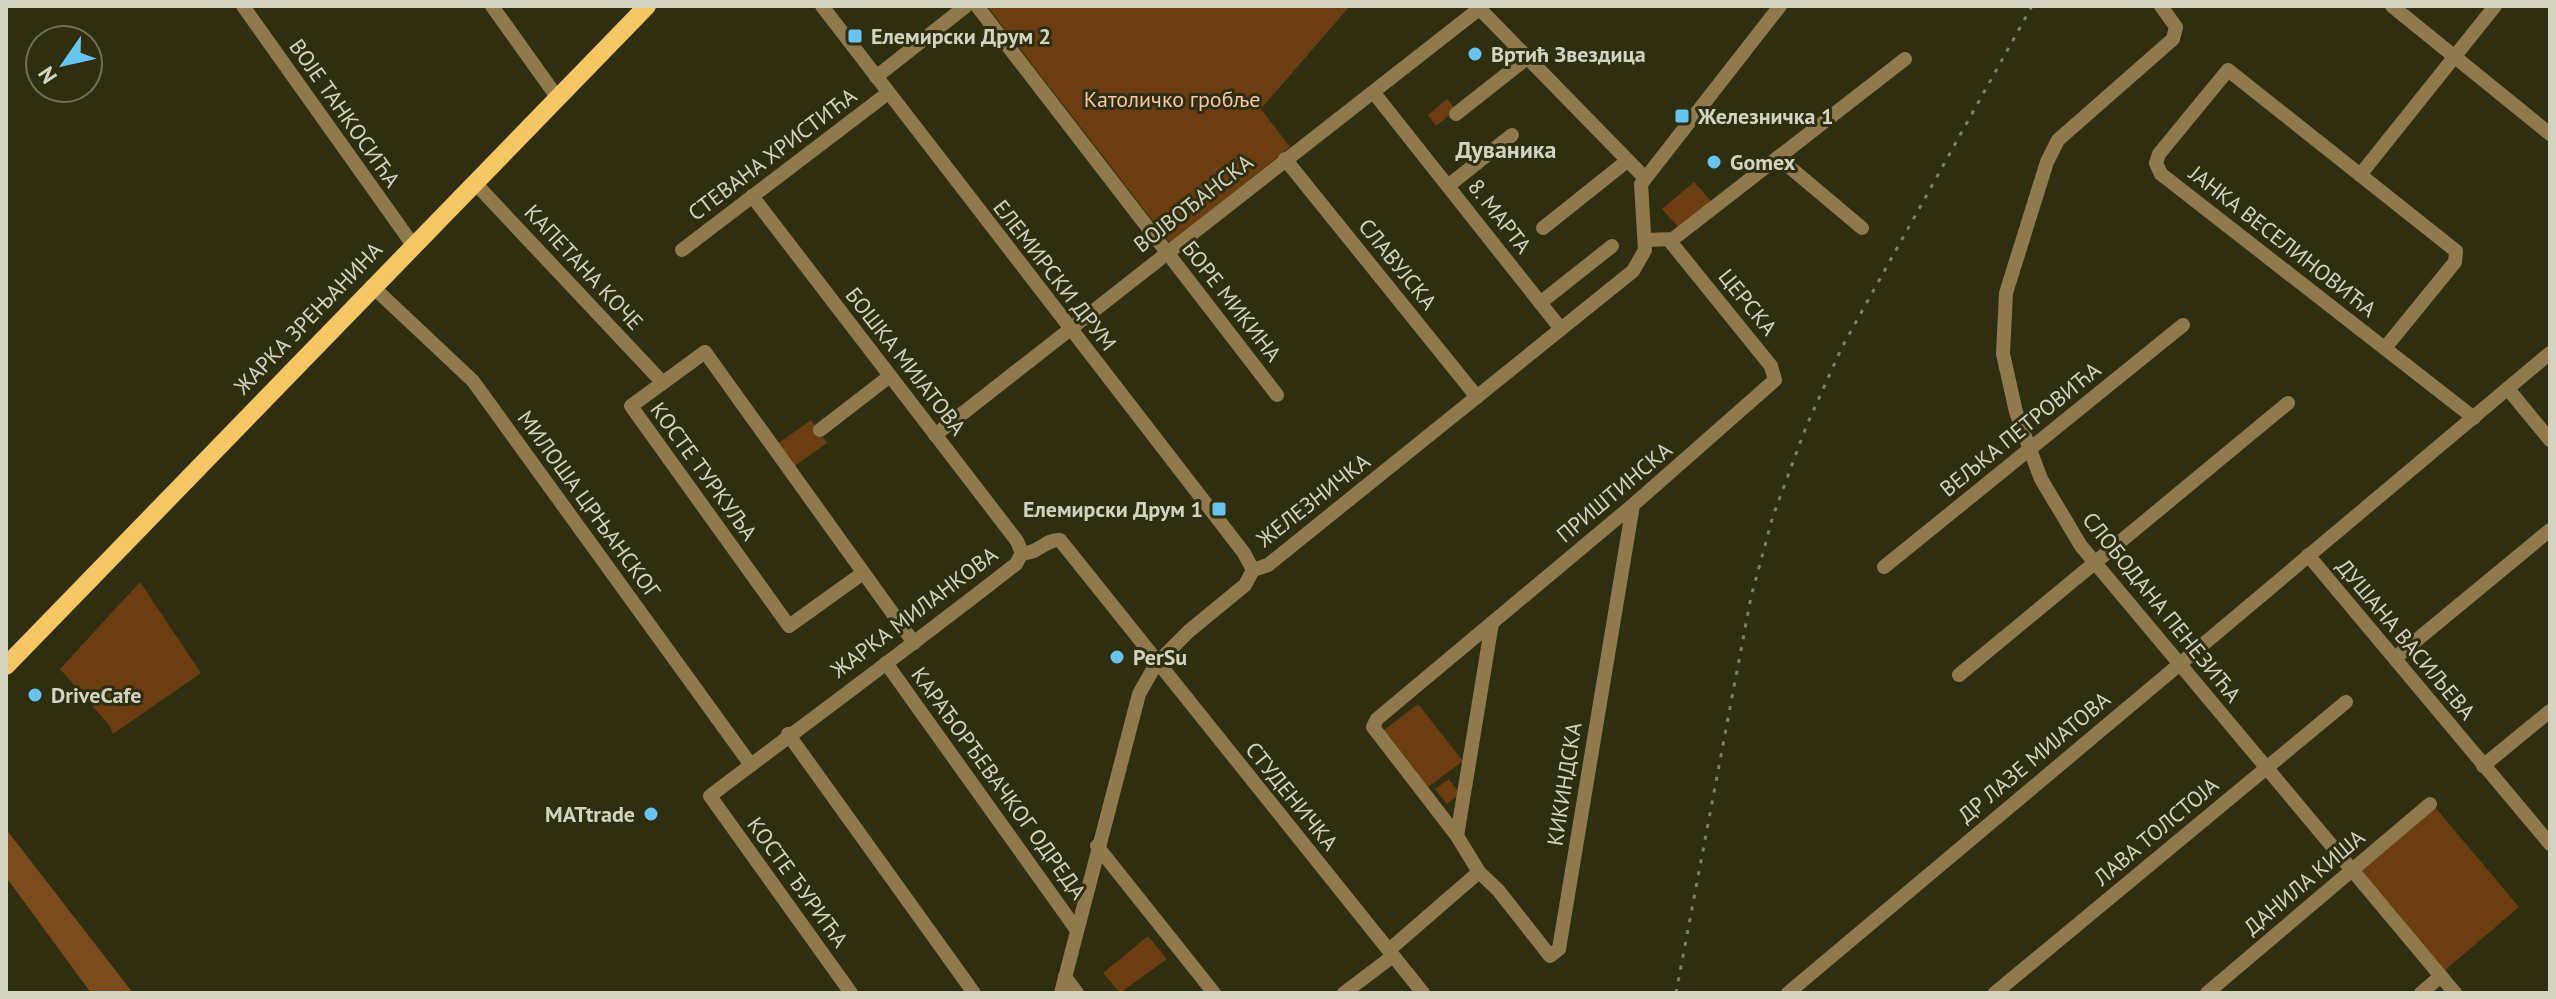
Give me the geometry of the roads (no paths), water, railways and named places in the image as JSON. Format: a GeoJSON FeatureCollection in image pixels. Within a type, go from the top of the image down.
{"type":"FeatureCollection","features":[{"type":"Feature","properties":{"kind":"main road","name":"ЖАРКА ЗРЕЊАНИНА"},"geometry":{"type":"LineString","coordinates":[[6,666],[647,6]]}},
{"type":"Feature","properties":{"kind":"street","name":"ВОЈЕ ТАНКОСИЋА"},"geometry":{"type":"LineString","coordinates":[[243,6],[413,245]]}},
{"type":"Feature","properties":{"kind":"street"},"geometry":{"type":"LineString","coordinates":[[492,6],[557,97]]}},
{"type":"Feature","properties":{"kind":"street","name":"ЕЛЕМИРСКИ ДРУМ"},"geometry":{"type":"LineString","coordinates":[[822,6],[1244,553],[1253,570]]}},
{"type":"Feature","properties":{"kind":"street"},"geometry":{"type":"LineString","coordinates":[[876,77],[966,6]]}},
{"type":"Feature","properties":{"kind":"street","name":"БОРЕ МИКИНА"},"geometry":{"type":"LineString","coordinates":[[977,6],[1277,395]]}},
{"type":"Feature","properties":{"kind":"street"},"geometry":{"type":"LineString","coordinates":[[1780,6],[1645,178],[1640,196],[1645,240],[1669,240],[1780,159],[1905,59]]}},
{"type":"Feature","properties":{"kind":"street","name":"СЛОБОДАНА ПЕНЕЗИЋА"},"geometry":{"type":"LineString","coordinates":[[2161,6],[2176,27],[2173,39],[2065,131],[2054,146],[2006,293],[2002,320],[2005,366],[2029,450],[2060,516],[2094,563],[2455,993]]}},
{"type":"Feature","properties":{"kind":"street"},"geometry":{"type":"LineString","coordinates":[[2392,6],[2550,134]]}},
{"type":"Feature","properties":{"kind":"street"},"geometry":{"type":"LineString","coordinates":[[2360,175],[2495,6]]}},
{"type":"Feature","properties":{"kind":"street"},"geometry":{"type":"LineString","coordinates":[[1478,7],[1645,178]]}},
{"type":"Feature","properties":{"kind":"street","name":"ВОЈВОЂАНСКА"},"geometry":{"type":"LineString","coordinates":[[935,435],[1285,159],[1374,93],[1478,7]]}},
{"type":"Feature","properties":{"kind":"street"},"geometry":{"type":"LineString","coordinates":[[1456,114],[1527,58]]}},
{"type":"Feature","properties":{"kind":"street","name":"ЈАНКА ВЕСЕЛИНОВИЋА"},"geometry":{"type":"LineString","coordinates":[[2385,348],[2457,256],[2456,251],[2228,70],[2159,154],[2156,163],[2161,174],[2474,418]]}},
{"type":"Feature","properties":{"kind":"street","name":"СТЕВАНА ХРИСТИЋА"},"geometry":{"type":"LineString","coordinates":[[682,250],[888,93]]}},
{"type":"Feature","properties":{"kind":"street","name":"8. МАРТА"},"geometry":{"type":"LineString","coordinates":[[1374,93],[1561,329]]}},
{"type":"Feature","properties":{"kind":"street"},"geometry":{"type":"LineString","coordinates":[[1448,186],[1512,135]]}},
{"type":"Feature","properties":{"kind":"street","name":"СЛАВУЈСКА"},"geometry":{"type":"LineString","coordinates":[[1285,159],[1477,397]]}},
{"type":"Feature","properties":{"kind":"street"},"geometry":{"type":"LineString","coordinates":[[1780,159],[1862,228]]}},
{"type":"Feature","properties":{"kind":"street"},"geometry":{"type":"LineString","coordinates":[[1543,228],[1627,161]]}},
{"type":"Feature","properties":{"kind":"street","name":"КАПЕТАНА КОЧЕ"},"geometry":{"type":"LineString","coordinates":[[474,182],[663,383]]}},
{"type":"Feature","properties":{"kind":"street","name":"БОШКА МИЈАТОВА"},"geometry":{"type":"LineString","coordinates":[[752,196],[1017,541],[1022,553]]}},
{"type":"Feature","properties":{"kind":"street","name":"ЖЕЛЕЗНИЧКА"},"geometry":{"type":"LineString","coordinates":[[1061,993],[1131,715],[1156,664],[1189,631],[1245,585],[1253,570],[1268,565],[1633,271],[1642,258],[1645,240]]}},
{"type":"Feature","properties":{"kind":"street","name":"ЦЕРСКА"},"geometry":{"type":"LineString","coordinates":[[1669,240],[1771,366],[1775,380],[1763,394]]}},
{"type":"Feature","properties":{"kind":"street"},"geometry":{"type":"LineString","coordinates":[[1540,303],[1612,246]]}},
{"type":"Feature","properties":{"kind":"street","name":"МИЛОША ЦРЊАНСКОГ"},"geometry":{"type":"LineString","coordinates":[[372,286],[473,381],[751,765]]}},
{"type":"Feature","properties":{"kind":"street","name":"ВЕЉКА ПЕТРОВИЋА"},"geometry":{"type":"LineString","coordinates":[[1884,567],[2183,325]]}},
{"type":"Feature","properties":{"kind":"street","name":"КОСТЕ ТУРКУЉА"},"geometry":{"type":"LineString","coordinates":[[863,573],[789,626],[631,406],[705,352],[914,643]]}},
{"type":"Feature","properties":{"kind":"street","name":"ДУШАНА ВАСИЉЕВА"},"geometry":{"type":"LineString","coordinates":[[2550,353],[2308,555],[2550,844]]}},
{"type":"Feature","properties":{"kind":"street"},"geometry":{"type":"LineString","coordinates":[[820,430],[890,376]]}},
{"type":"Feature","properties":{"kind":"street"},"geometry":{"type":"LineString","coordinates":[[2508,389],[2550,440]]}},
{"type":"Feature","properties":{"kind":"street","name":"ПРИШТИНСКА"},"geometry":{"type":"LineString","coordinates":[[1479,872],[1457,836],[1373,727],[1377,719],[1763,394]]}},
{"type":"Feature","properties":{"kind":"street"},"geometry":{"type":"LineString","coordinates":[[1959,675],[2288,403]]}},
{"type":"Feature","properties":{"kind":"street","name":"КИКИНДСКА"},"geometry":{"type":"LineString","coordinates":[[1479,872],[1516,911],[1548,955],[1557,953],[1633,505]]}},
{"type":"Feature","properties":{"kind":"street"},"geometry":{"type":"LineString","coordinates":[[2395,658],[2550,530]]}},
{"type":"Feature","properties":{"kind":"street","name":"ЖАРКА МИЛАНКОВА"},"geometry":{"type":"LineString","coordinates":[[710,796],[1016,564],[1022,553],[1030,554],[1053,540],[1060,540],[1156,664]]}},
{"type":"Feature","properties":{"kind":"street","name":"ДР ЛАЗЕ МИЈАТОВА"},"geometry":{"type":"LineString","coordinates":[[1788,993],[2308,555]]}},
{"type":"Feature","properties":{"kind":"street"},"geometry":{"type":"LineString","coordinates":[[1457,836],[1492,623]]}},
{"type":"Feature","properties":{"kind":"street","name":"КАРАЂОРЂЕВАЧКОГ ОДРЕДА"},"geometry":{"type":"LineString","coordinates":[[886,663],[1076,929]]}},
{"type":"Feature","properties":{"kind":"street","name":"СТУДЕНИЧКА"},"geometry":{"type":"LineString","coordinates":[[1156,664],[1423,993]]}},
{"type":"Feature","properties":{"kind":"street","name":"ЛАВА ТОЛСТОЈА"},"geometry":{"type":"LineString","coordinates":[[1995,993],[2346,702]]}},
{"type":"Feature","properties":{"kind":"street"},"geometry":{"type":"LineString","coordinates":[[2483,766],[2550,711]]}},
{"type":"Feature","properties":{"kind":"street"},"geometry":{"type":"LineString","coordinates":[[788,734],[974,993]]}},
{"type":"Feature","properties":{"kind":"street","name":"КОСТЕ ЂУРИЋА"},"geometry":{"type":"LineString","coordinates":[[710,796],[851,993]]}},
{"type":"Feature","properties":{"kind":"street","name":"ДАНИЛА КИША"},"geometry":{"type":"LineString","coordinates":[[2207,993],[2430,804]]}},
{"type":"Feature","properties":{"kind":"street"},"geometry":{"type":"LineString","coordinates":[[1097,846],[1214,993]]}},
{"type":"Feature","properties":{"kind":"street"},"geometry":{"type":"LineString","coordinates":[[1344,993],[1479,872]]}},
{"type":"Feature","properties":{"kind":"street"},"geometry":{"type":"LineString","coordinates":[[2421,993],[2441,976]]}},
{"type":"Feature","properties":{"kind":"street"},"geometry":{"type":"LineString","coordinates":[[1065,977],[1077,993]]}},
{"type":"Feature","properties":{"kind":"railway"},"geometry":{"type":"LineString","coordinates":[[1676,993],[1751,597],[1773,516],[1806,427],[1842,347],[2032,6]]}},
{"type":"Feature","properties":{"kind":"place","name":"Елемирски Друм 2"},"geometry":{"type":"Point","coordinates":[855,36]}},
{"type":"Feature","properties":{"kind":"place","name":"Вртић Звездица"},"geometry":{"type":"Point","coordinates":[1475,54]}},
{"type":"Feature","properties":{"kind":"place","name":"Железничка 1"},"geometry":{"type":"Point","coordinates":[1682,116]}},
{"type":"Feature","properties":{"kind":"place","name":"Gomex"},"geometry":{"type":"Point","coordinates":[1714,162]}},
{"type":"Feature","properties":{"kind":"place","name":"Елемирски Друм 1"},"geometry":{"type":"Point","coordinates":[1219,509]}},
{"type":"Feature","properties":{"kind":"place","name":"PerSu"},"geometry":{"type":"Point","coordinates":[1117,657]}},
{"type":"Feature","properties":{"kind":"place","name":"DriveCafe"},"geometry":{"type":"Point","coordinates":[35,695]}},
{"type":"Feature","properties":{"kind":"place","name":"MATtrade"},"geometry":{"type":"Point","coordinates":[651,814]}},
{"type":"Feature","properties":{"kind":"district","name":"Дуваника"},"geometry":{"type":"Point","coordinates":[1506,149]}},
{"type":"Feature","properties":{"kind":"park label","name":"Католичко гробље"},"geometry":{"type":"Point","coordinates":[1172,99]}}]}
